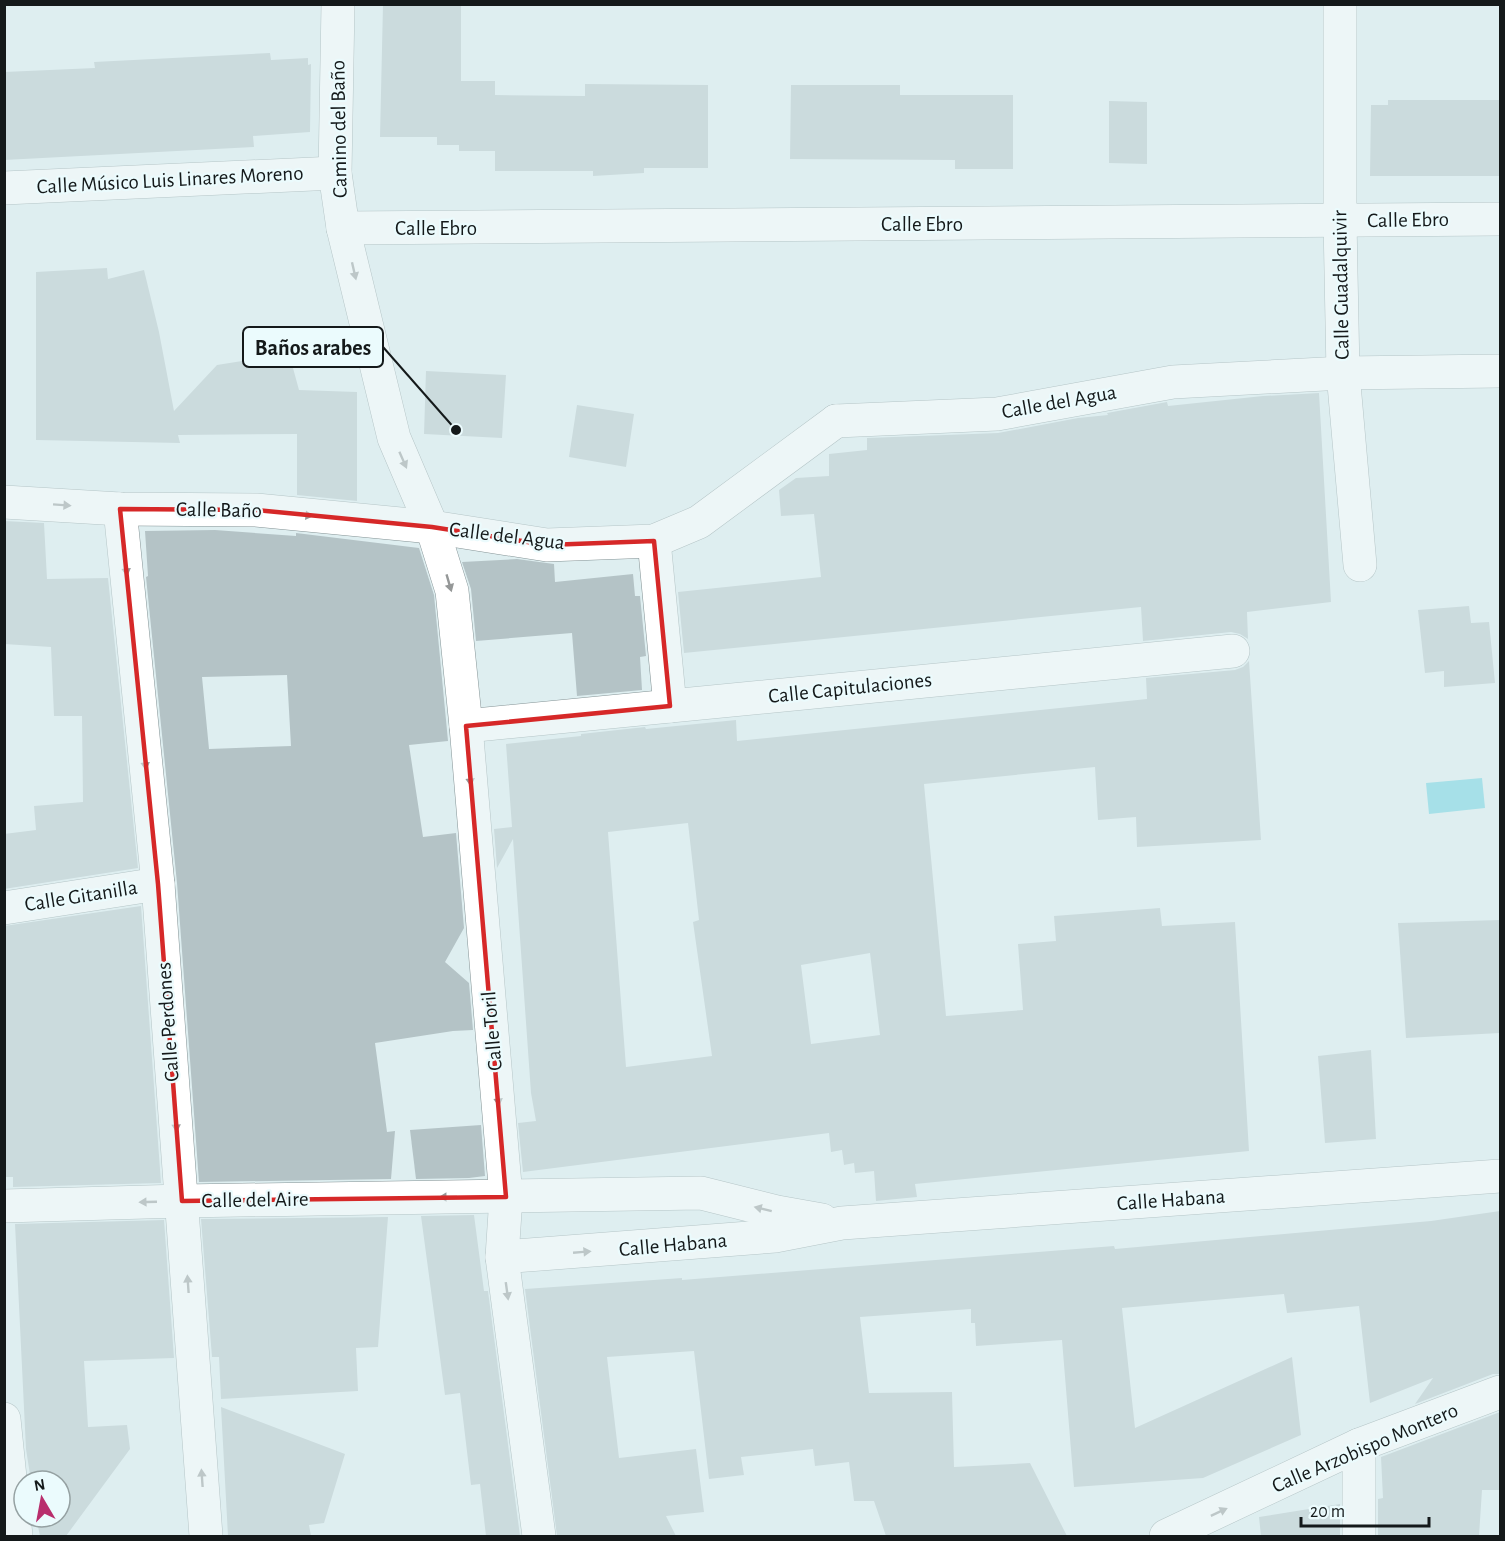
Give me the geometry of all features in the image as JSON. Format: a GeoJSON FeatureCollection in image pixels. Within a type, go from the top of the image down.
{"type":"FeatureCollection","features":[{"type":"Feature","properties":{"kind":"street","name":"Camino del Baño"},"geometry":{"type":"LineString","coordinates":[[338,4],[335,173],[343,228],[394,438],[432,527]]}},
{"type":"Feature","properties":{"kind":"street","name":"Calle Guadalquivir"},"geometry":{"type":"LineString","coordinates":[[1340,4],[1343,373],[1360,565]]}},
{"type":"Feature","properties":{"kind":"street","name":"Calle Músico Luis Linares Moreno"},"geometry":{"type":"LineString","coordinates":[[4,188],[335,173]]}},
{"type":"Feature","properties":{"kind":"street","name":"Calle Ebro"},"geometry":{"type":"LineString","coordinates":[[343,228],[1500,219]]}},
{"type":"Feature","properties":{"kind":"street","name":"Calle del Agua"},"geometry":{"type":"LineString","coordinates":[[432,527],[547,545],[654,541],[699,522],[836,422],[997,414],[1173,382],[1343,373],[1500,371]]}},
{"type":"Feature","properties":{"kind":"street","name":"Calle Baño"},"geometry":{"type":"LineString","coordinates":[[4,502],[120,509],[256,510],[432,527]]}},
{"type":"Feature","properties":{"kind":"street","name":"Calle Perdones"},"geometry":{"type":"LineString","coordinates":[[120,509],[158,884],[206,1536]]}},
{"type":"Feature","properties":{"kind":"street","name":"Calle Toril"},"geometry":{"type":"LineString","coordinates":[[432,527],[452,591],[466,726],[506,1197],[502,1257],[539,1536]]}},
{"type":"Feature","properties":{"kind":"street"},"geometry":{"type":"LineString","coordinates":[[654,541],[670,706]]}},
{"type":"Feature","properties":{"kind":"street","name":"Calle Capitulaciones"},"geometry":{"type":"LineString","coordinates":[[466,726],[1233,651]]}},
{"type":"Feature","properties":{"kind":"street","name":"Calle Gitanilla"},"geometry":{"type":"LineString","coordinates":[[4,908],[158,884]]}},
{"type":"Feature","properties":{"kind":"street","name":"Calle Habana"},"geometry":{"type":"LineString","coordinates":[[502,1257],[775,1236],[842,1223],[1500,1176]]}},
{"type":"Feature","properties":{"kind":"street","name":"Calle Habana"},"geometry":{"type":"LineString","coordinates":[[506,1197],[701,1193],[777,1212],[842,1223]]}},
{"type":"Feature","properties":{"kind":"street","name":"Calle del Aire"},"geometry":{"type":"LineString","coordinates":[[4,1206],[182,1201],[506,1197]]}},
{"type":"Feature","properties":{"kind":"street","name":"Calle Arzobispo Montero"},"geometry":{"type":"LineString","coordinates":[[1166,1536],[1359,1445],[1500,1392]]}},
{"type":"Feature","properties":{"kind":"street"},"geometry":{"type":"LineString","coordinates":[[4,1419],[16,1536]]}},
{"type":"Feature","properties":{"kind":"street"},"geometry":{"type":"LineString","coordinates":[[1359,1445],[1359,1536]]}},
{"type":"Feature","properties":{"kind":"highlighted area"},"geometry":{"type":"Polygon","coordinates":[[[120,509],[256,510],[432,527],[547,545],[654,541],[670,706],[466,726],[506,1197],[182,1201],[158,884],[120,509]]]}},
{"type":"Feature","properties":{"kind":"water"},"geometry":{"type":"Polygon","coordinates":[[[1482,778],[1485,808],[1429,814],[1426,783],[1482,778]]]}},
{"type":"Feature","properties":{"kind":"building"},"geometry":{"type":"Polygon","coordinates":[[[383,4],[461,4],[461,81],[495,81],[495,95],[585,96],[585,84],[708,85],[708,168],[644,168],[644,173],[593,176],[593,171],[495,171],[495,151],[459,151],[459,145],[437,145],[437,137],[380,137],[383,4]]]}},
{"type":"Feature","properties":{"kind":"building"},"geometry":{"type":"Polygon","coordinates":[[[270,53],[271,60],[308,58],[308,65],[311,64],[310,132],[253,136],[254,147],[4,160],[4,72],[95,68],[94,62],[270,53]]]}},
{"type":"Feature","properties":{"kind":"building"},"geometry":{"type":"Polygon","coordinates":[[[791,85],[900,85],[900,95],[1013,95],[1013,169],[955,169],[955,160],[790,159],[791,85]]]}},
{"type":"Feature","properties":{"kind":"building"},"geometry":{"type":"Polygon","coordinates":[[[1388,100],[1500,100],[1500,176],[1370,176],[1371,105],[1388,105],[1388,100]]]}},
{"type":"Feature","properties":{"kind":"building"},"geometry":{"type":"Polygon","coordinates":[[[1109,101],[1147,102],[1147,164],[1109,163],[1109,101]]]}},
{"type":"Feature","properties":{"kind":"building"},"geometry":{"type":"Polygon","coordinates":[[[107,268],[108,279],[144,270],[174,411],[217,365],[242,361],[272,360],[272,368],[293,368],[299,390],[357,392],[357,501],[297,495],[297,434],[178,435],[180,443],[36,440],[36,272],[107,268]]]}},
{"type":"Feature","properties":{"kind":"building"},"geometry":{"type":"Polygon","coordinates":[[[426,371],[506,375],[502,438],[424,434],[426,371]]]}},
{"type":"Feature","properties":{"kind":"building"},"geometry":{"type":"Polygon","coordinates":[[[1319,393],[1331,602],[1247,612],[1248,639],[1231,632],[1143,641],[1141,607],[684,653],[678,592],[821,577],[814,514],[781,516],[779,490],[796,478],[829,476],[829,454],[867,450],[867,438],[998,433],[1078,418],[1108,415],[1107,413],[1167,402],[1168,406],[1263,396],[1319,393]]]}},
{"type":"Feature","properties":{"kind":"building"},"geometry":{"type":"Polygon","coordinates":[[[577,405],[634,414],[626,467],[569,457],[577,405]]]}},
{"type":"Feature","properties":{"kind":"building"},"geometry":{"type":"Polygon","coordinates":[[[4,521],[44,523],[47,579],[108,578],[138,868],[4,889],[4,834],[36,830],[34,806],[83,802],[82,716],[54,716],[51,647],[4,644],[4,521]]]}},
{"type":"Feature","properties":{"kind":"building"},"geometry":{"type":"Polygon","coordinates":[[[215,530],[296,536],[296,533],[419,548],[434,595],[448,741],[409,745],[423,837],[456,833],[464,928],[445,962],[469,983],[473,1030],[375,1043],[387,1132],[395,1131],[391,1179],[199,1182],[177,883],[146,577],[148,576],[145,531],[215,530]],[[287,675],[202,677],[209,749],[291,746],[287,675]]]}},
{"type":"Feature","properties":{"kind":"building"},"geometry":{"type":"Polygon","coordinates":[[[517,559],[554,564],[555,582],[633,574],[635,596],[640,596],[646,656],[640,657],[642,690],[577,696],[572,633],[476,641],[471,589],[462,562],[517,559]]]}},
{"type":"Feature","properties":{"kind":"building"},"geometry":{"type":"Polygon","coordinates":[[[1469,606],[1471,623],[1489,622],[1495,683],[1444,687],[1444,671],[1425,673],[1418,610],[1469,606]]]}},
{"type":"Feature","properties":{"kind":"building"},"geometry":{"type":"Polygon","coordinates":[[[1249,661],[1261,840],[1137,847],[1136,817],[1098,820],[1095,767],[924,784],[946,1016],[1023,1010],[1018,944],[1056,941],[1054,916],[1160,908],[1162,926],[1235,922],[1249,1151],[915,1184],[917,1197],[876,1201],[874,1171],[855,1173],[854,1163],[844,1165],[842,1150],[831,1152],[829,1133],[523,1172],[518,1123],[536,1121],[531,1093],[513,839],[497,868],[494,829],[512,827],[506,744],[645,727],[646,729],[736,720],[737,741],[1147,699],[1146,678],[1235,670],[1243,667],[1249,661]],[[688,823],[608,832],[626,1067],[712,1056],[693,922],[699,920],[688,823]],[[870,953],[801,965],[811,1044],[880,1035],[870,953]]]}},
{"type":"Feature","properties":{"kind":"building"},"geometry":{"type":"Polygon","coordinates":[[[141,906],[161,1183],[13,1187],[13,1177],[4,1177],[4,926],[141,906]]]}},
{"type":"Feature","properties":{"kind":"building"},"geometry":{"type":"Polygon","coordinates":[[[1500,920],[1500,1033],[1406,1038],[1398,923],[1500,920]]]}},
{"type":"Feature","properties":{"kind":"building"},"geometry":{"type":"Polygon","coordinates":[[[1371,1050],[1376,1139],[1325,1143],[1318,1056],[1371,1050]]]}},
{"type":"Feature","properties":{"kind":"building"},"geometry":{"type":"Polygon","coordinates":[[[481,1125],[485,1176],[416,1179],[410,1130],[481,1125]]]}},
{"type":"Feature","properties":{"kind":"building"},"geometry":{"type":"Polygon","coordinates":[[[1500,1211],[1500,1374],[1493,1374],[1415,1404],[1433,1378],[1370,1403],[1359,1306],[1287,1313],[1284,1294],[1122,1308],[1135,1428],[1292,1357],[1301,1435],[1203,1478],[1074,1487],[1062,1340],[976,1346],[975,1323],[971,1323],[971,1309],[860,1317],[869,1393],[952,1392],[954,1467],[1030,1463],[1067,1536],[886,1536],[874,1501],[854,1501],[849,1462],[815,1466],[813,1449],[741,1457],[744,1475],[709,1479],[694,1351],[607,1357],[619,1458],[696,1449],[704,1512],[666,1516],[676,1536],[557,1536],[525,1289],[682,1278],[682,1280],[1114,1246],[1115,1249],[1431,1221],[1500,1211]]]}},
{"type":"Feature","properties":{"kind":"building"},"geometry":{"type":"Polygon","coordinates":[[[474,1215],[484,1291],[488,1291],[520,1536],[486,1536],[480,1484],[471,1485],[460,1393],[445,1395],[421,1216],[474,1215]]]}},
{"type":"Feature","properties":{"kind":"building"},"geometry":{"type":"Polygon","coordinates":[[[388,1217],[378,1347],[356,1348],[358,1391],[221,1399],[219,1357],[212,1357],[201,1219],[388,1217]]]}},
{"type":"Feature","properties":{"kind":"building"},"geometry":{"type":"Polygon","coordinates":[[[164,1220],[174,1358],[84,1361],[88,1427],[127,1425],[130,1449],[72,1528],[72,1469],[29,1469],[26,1449],[15,1224],[164,1220]]]}},
{"type":"Feature","properties":{"kind":"building"},"geometry":{"type":"Polygon","coordinates":[[[221,1407],[345,1454],[324,1523],[309,1525],[311,1536],[228,1536],[221,1407]]]}},
{"type":"Feature","properties":{"kind":"building"},"geometry":{"type":"Polygon","coordinates":[[[1500,1412],[1500,1490],[1482,1490],[1479,1536],[1378,1536],[1378,1499],[1383,1498],[1381,1457],[1500,1412]]]}},
{"type":"Feature","properties":{"kind":"building"},"geometry":{"type":"Polygon","coordinates":[[[1340,1504],[1340,1536],[1261,1536],[1259,1517],[1340,1504]]]}},
{"type":"Feature","properties":{"kind":"building"},"geometry":{"type":"Polygon","coordinates":[[[39,1529],[71,1529],[66,1536],[40,1536],[39,1529]]]}},
{"type":"Feature","properties":{"kind":"place","name":"Baños arabes"},"geometry":{"type":"Point","coordinates":[456,430]}}]}
